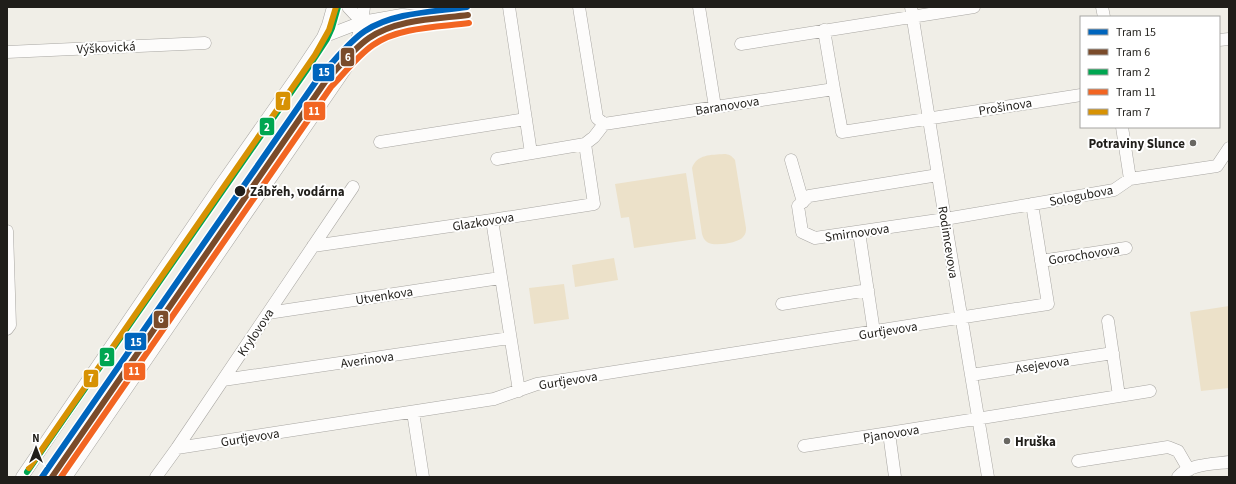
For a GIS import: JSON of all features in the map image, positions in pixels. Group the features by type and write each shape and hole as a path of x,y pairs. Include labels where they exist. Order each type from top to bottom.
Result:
{"street":[{"path":"22,477 323,37 333,7"},
{"path":"348,7 362,22"},
{"path":"346,68 353,52 362,22 364,7"},
{"path":"323,37 362,22 447,7"},
{"path":"66,477 360,48 374,36 386,30 447,7"},
{"path":"509,7 531,153"},
{"path":"497,159 585,144 594,138 604,124 597,118 578,7"},
{"path":"699,7 715,107"},
{"path":"741,44 824,30 912,12 974,7"},
{"name":"Rodimcevova","path":"912,12 988,477"},
{"path":"824,30 842,132 929,118"},
{"name":"Výškovická","path":"7,52 204,43"},
{"name":"Baranovova","path":"604,124 834,88"},
{"name":"Prošinova","path":"929,118 1080,94"},
{"path":"380,142 526,119"},
{"path":"1122,128 1130,179"},
{"name":"Glazkovova","path":"313,246 594,204 585,144"},
{"name":"Sologubova","path":"945,219 1114,190 1130,179 1217,166 1229,148"},
{"name":"Smirnovova","path":"791,160 803,202 798,206 802,232 814,238 945,219"},
{"path":"803,202 809,196 938,175"},
{"name":"Krylovova","path":"156,477 353,187"},
{"name":"Gorochovova","path":"961,318 1048,304 1032,204"},
{"path":"492,220 519,391"},
{"path":"7,231 10,325 7,329"},
{"path":"859,232 874,332"},
{"name":"Gorochovova","path":"1041,261 1126,248"},
{"name":"Utvenkova","path":"268,313 500,278"},
{"path":"782,304 868,290"},
{"name":"Gurťjevova","path":"177,448 494,399 537,384 961,318"},
{"path":"1108,321 1119,396"},
{"name":"Averinova","path":"223,380 510,338"},
{"name":"Asejevova","path":"971,375 1113,353"},
{"path":"978,419 1150,391"},
{"path":"413,412 423,477"},
{"name":"Pjanovova","path":"804,446 978,419"},
{"path":"889,433 895,477"},
{"path":"1078,461 1168,447 1178,450 1190,470"},
{"path":"1178,477 1181,473 1196,467 1229,462"}],"shaded area":[{"path":"724,154 733,157 735,160 746,231 745,235 737,241 726,244 715,244 706,241 702,234 692,168 697,160 705,156"},
{"path":"686,173 696,239 634,248 629,217 621,218 615,184"},
{"path":"614,258 618,280 575,287 572,265"},
{"path":"564,284 569,319 534,324 529,288"},
{"path":"1229,306 1229,388 1201,391 1190,312"}],"tram line":[{"name":"7","path":"29,468 315,55 329,30 336,7"},
{"name":"2","path":"27,472 306,71 327,39 338,7"},
{"path":"396,7 425,11 443,11"},
{"name":"15","path":"42,477 319,77 352,41 376,25 401,16 467,7"},
{"name":"6","path":"52,477 325,82 357,48 369,38 380,32 404,23 468,15"},
{"name":"11","path":"61,477 331,87 362,54 383,39 406,31 469,23"}],"place":[{"name":"Potraviny Slunce","path":"1193,143"},
{"name":"Zábřeh, vodárna","path":"240,191"},
{"name":"Hruška","path":"1007,441"}]}
